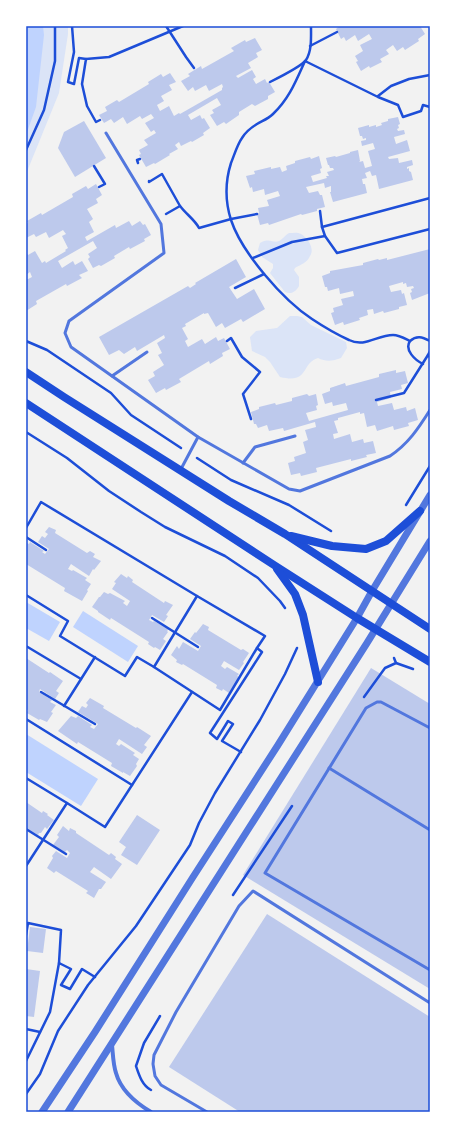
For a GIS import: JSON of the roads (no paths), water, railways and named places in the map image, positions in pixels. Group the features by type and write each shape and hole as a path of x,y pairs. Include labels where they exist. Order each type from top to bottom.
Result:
{"main road":[{"path":"26,372 180,471 285,534 430,629"},
{"path":"26,403 274,565 430,662"},
{"path":"285,534 332,546 366,549 386,541 420,511"},
{"path":"274,565 295,594 303,615 318,682"}],"street":[{"path":"42,1112 95,1032 274,752 357,618 430,495"},
{"path":"68,1112 376,629 430,541"},
{"path":"112,1044 115,1072 120,1081 127,1093 140,1105 151,1112"}],"lane":[{"path":"106,133 161,224 164,253 69,321 65,333 71,347 198,436 289,489 300,491 390,456 400,450 414,434 430,410"},
{"path":"112,376 147,352"},
{"path":"180,471 198,436"},
{"path":"243,463 256,447 295,436"},
{"path":"430,728 381,702 377,702 366,708 265,873 430,970"},
{"path":"329,768 430,830"},
{"path":"207,1112 161,1085 155,1076 153,1064 154,1055 176,1012 239,906 253,891 430,1003"}],"water":[{"path":"26,26 43,26 44,35 36,107 26,135"},
{"path":"26,602 60,622 49,641 26,628"},
{"path":"83,611 138,646 128,662 73,627"},
{"path":"26,734 98,779 81,806 26,772"}]}
